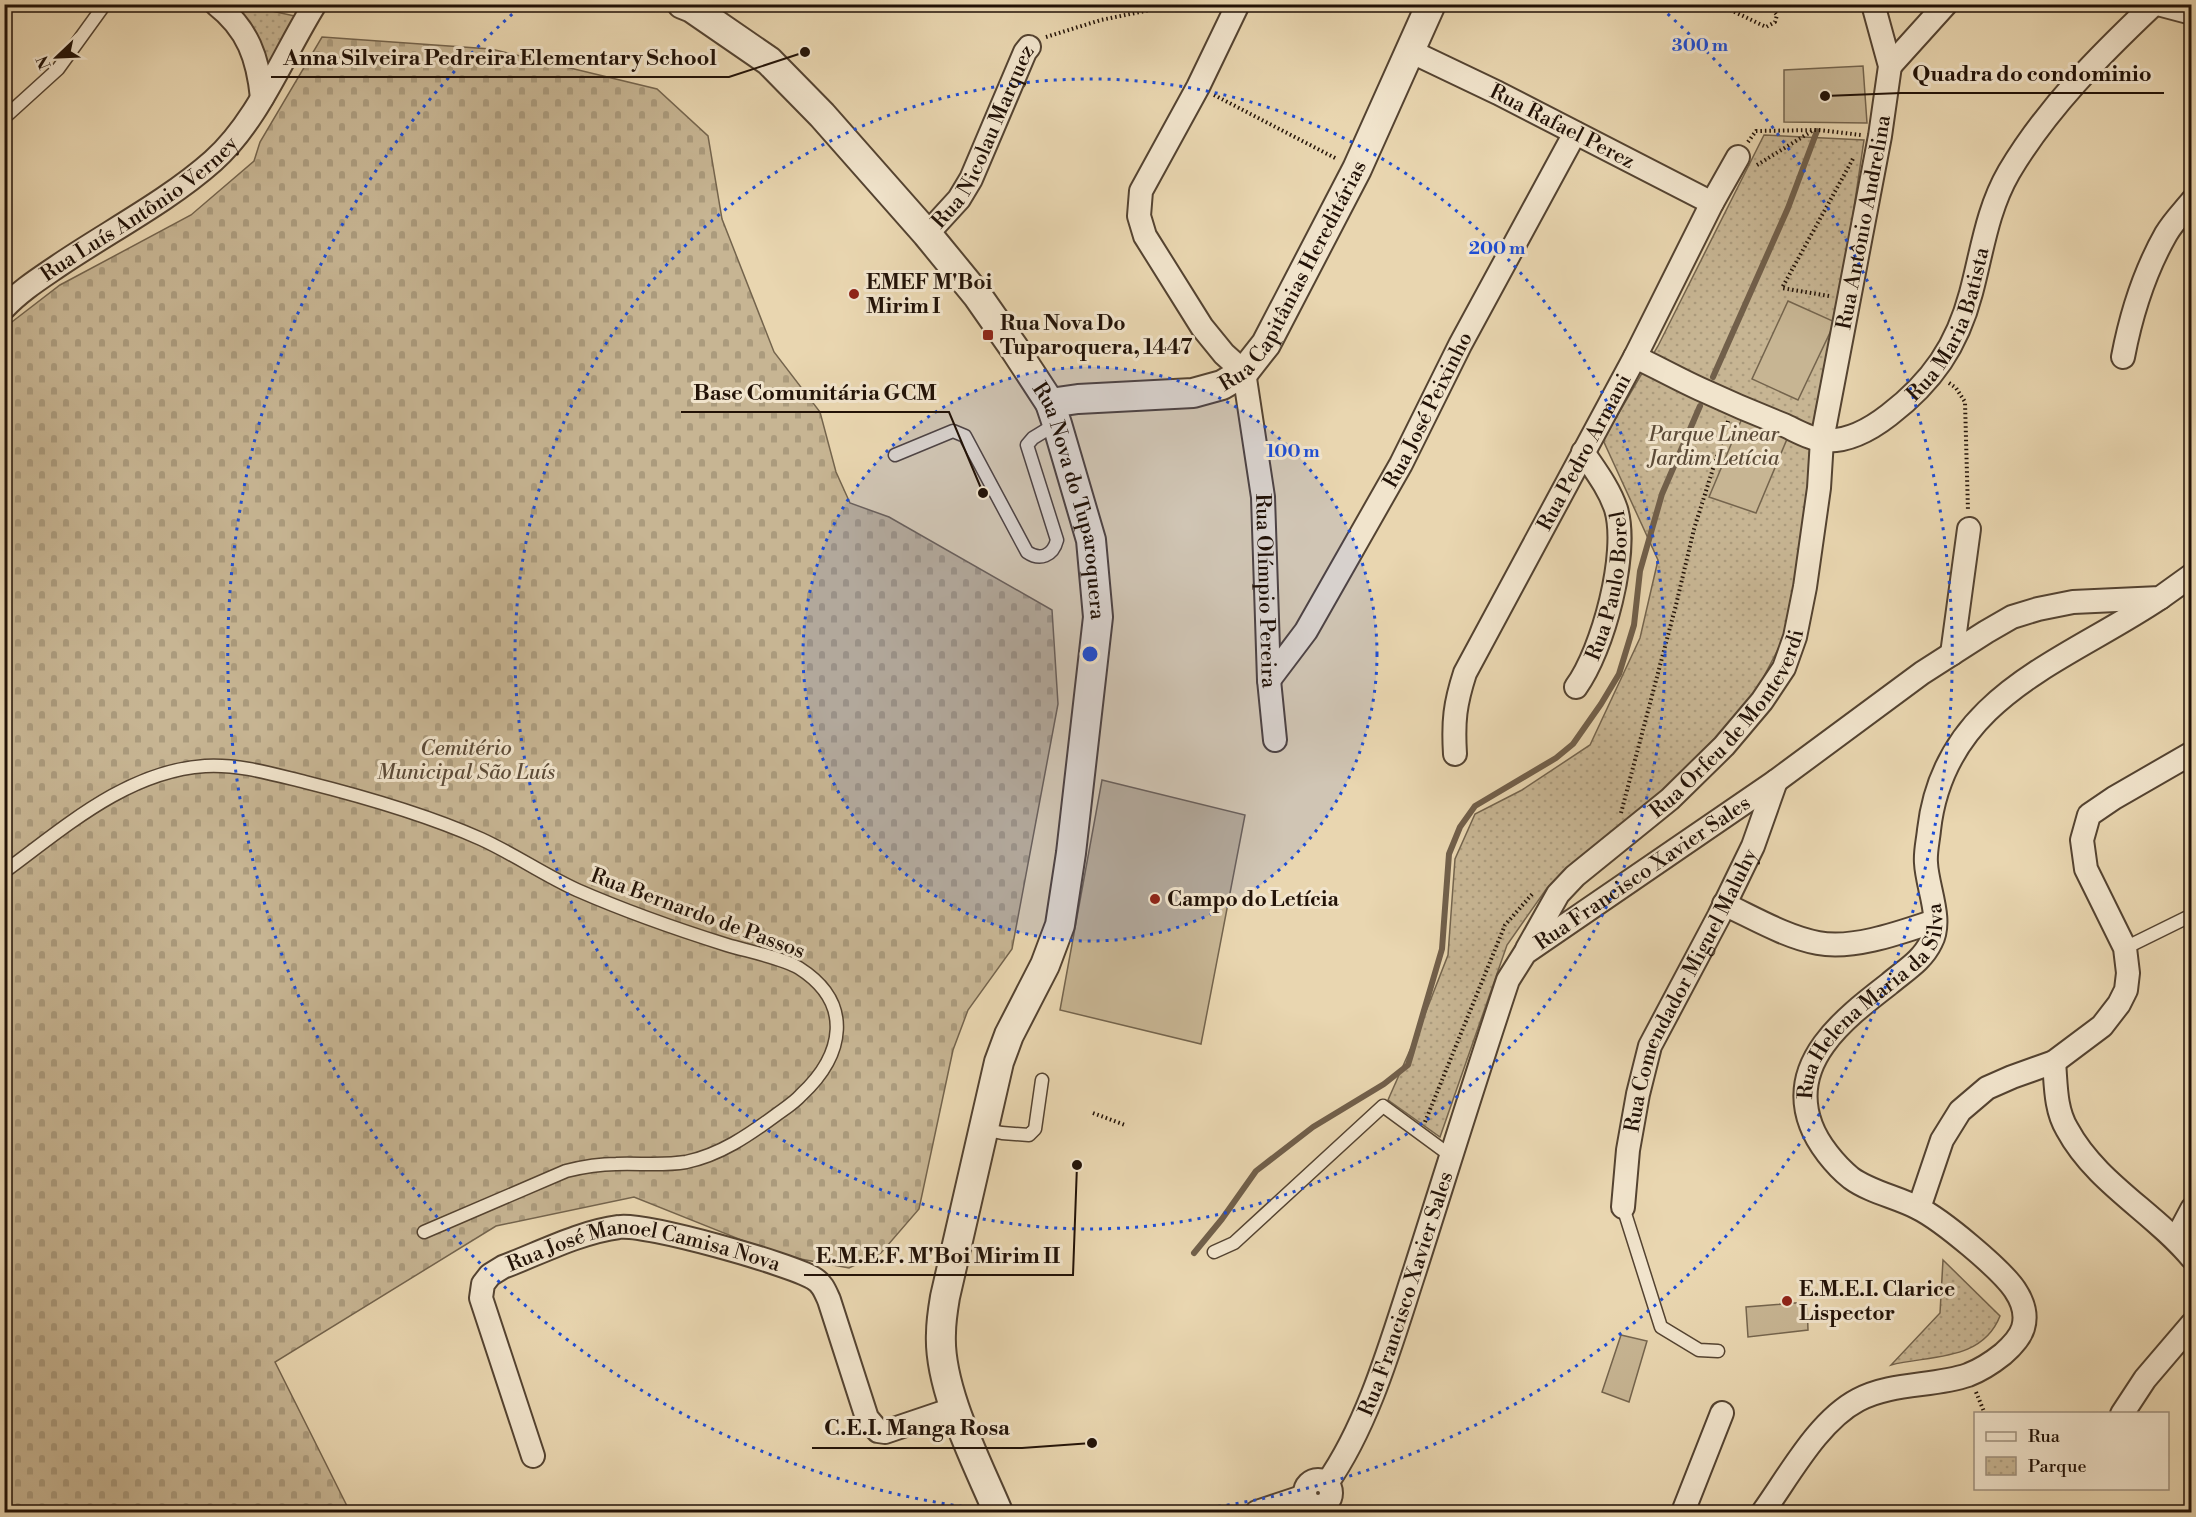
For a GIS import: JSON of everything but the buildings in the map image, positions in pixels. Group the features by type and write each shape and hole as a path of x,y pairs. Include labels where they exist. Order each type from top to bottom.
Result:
{"street":[{"path":"216,4 239,27 255,55 262,98"},
{"name":"Rua Luís Antônio Verney","path":"9,295 177,189 214,160 262,98 315,4"},
{"name":"Rua Nova do Tuparoquera","path":"682,4 692,8 769,61 822,115 927,234 977,296 1054,413 1091,540 1098,617 1071,853 1060,925 1045,965 1009,1035 999,1062 945,1297 940,1335 944,1369 956,1408 998,1512"},
{"path":"1238,4 1198,87 1141,191 1139,216 1145,236 1202,327 1224,354 1244,372"},
{"name":"Rua Capitânias Hereditárias","path":"1054,413 1078,399 1193,393 1222,385 1244,372 1266,344 1357,170 1431,4"},
{"name":"Rua Antônio Andrelina","path":"1822,440 1880,136 1890,66 1873,4"},
{"path":"1890,66 1946,4"},
{"path":"2156,4 2192,13"},
{"name":"Rua Maria Batista","path":"1822,440 1846,437 1862,432 1878,423 1905,402 1934,373 1962,324 1972,292 1978,256 1992,210 2008,174 2034,132 2066,93 2108,48 2156,4"},
{"name":"Rua Nicolau Marquez","path":"927,234 959,199 971,179 1029,47"},
{"name":"Rua Rafael Perez","path":"1410,51 1498,93 1712,203"},
{"name":"Rua José Peixinho","path":"1269,680 1306,631 1389,484 1460,345 1575,133"},
{"name":"Rua Pedro Armani","path":"1455,754 1453,727 1455,704 1465,673 1635,357 1712,203 1736,162"},
{"path":"2123,357 2126,339 2149,268 2167,232 2192,201"},
{"path":"1635,357 1734,404 1822,440"},
{"name":"Rua Olímpio Pereira","path":"1244,372 1263,497 1269,680 1275,740"},
{"name":"Rua Orfeu de Monteverdi","path":"1525,953 1558,894 1575,876 1670,799 1724,746 1762,701 1784,668 1796,637 1805,587 1820,488 1822,440"},
{"name":"Rua Paulo Borel","path":"1576,687 1584,676 1609,612 1619,542 1619,524 1615,507 1583,452"},
{"path":"1952,654 1968,529"},
{"path":"2160,598 2192,575"},
{"name":"Rua Francisco Xavier Sales","path":"1314,1505 1330,1500 1331,1491 1327,1483 1340,1464 1355,1434 1390,1348 1508,980 1525,953 1776,781 1923,673 2012,617 2073,602 2160,598"},
{"name":"Rua Helena Maria da Silva","path":"1763,1512 1814,1441 1838,1414 1858,1400 1887,1390 1968,1375 1991,1363 2010,1348 2022,1332 2026,1315 2015,1290 1992,1266 1945,1225 1919,1208 1852,1179 1828,1154 1811,1126 1806,1102 1807,1073 1824,1044 1846,1018 1919,960 1933,939 1935,921 1925,861 1930,820 1940,783 1961,741 1981,716 2035,671 2108,632 2160,598"},
{"path":"1919,1208 1942,1140 1960,1111 1987,1088 2054,1062 2102,1026 2119,1004 2126,990 2128,973 2125,948 2086,869 2082,840 2089,815 2192,753"},
{"name":"Rua Comendador Miguel Maluhy","path":"1623,1207 1628,1150 1638,1094 1650,1046 1753,846 1776,781"},
{"path":"1724,904 1789,934 1820,944 1876,940 1935,921"},
{"path":"2054,1062 2058,1103 2066,1129 2094,1167 2176,1239 2192,1258"},
{"path":"2176,1239 2192,1209"},
{"name":"Rua José Manoel Camisa Nova","path":"533,1456 487,1322 481,1298 483,1284 490,1275 503,1267 599,1230 623,1226 651,1230 733,1251 803,1272 816,1280 824,1288 829,1300 867,1418 878,1431 885,1432 956,1408"},
{"path":"2123,1412 2145,1379 2192,1324"},
{"path":"1683,1512 1722,1413"},
{"path":"1257,1512 1314,1505"}],"lane":[{"path":"4,118 58,69 105,4"},
{"path":"895,455 953,431 965,436 1027,552 1035,557 1044,556 1052,551 1057,540 1028,445 1054,413"},
{"name":"Rua Bernardo de Passos","path":"4,872 69,825 126,788 160,774 202,766 232,766 376,799 479,838 575,889 687,932 795,965 814,979 831,1000 838,1022 834,1049 822,1072 801,1096 749,1136 716,1152 687,1161 658,1164 604,1164 566,1171 424,1232"},
{"path":"2125,948 2192,915"},
{"path":"984,1130 1029,1135 1035,1129 1042,1080"},
{"path":"1214,1252 1234,1243 1383,1106 1451,1156"},
{"path":"1623,1207 1661,1327 1699,1350 1718,1351"}],"path":[{"name":"Rua Nicolau Marquez","path":"1029,47 1040,40 1101,20 1179,4"},
{"path":"1718,4 1766,27 1775,22 1777,15 1768,4"},
{"path":"1198,87 1357,170"},
{"path":"1813,131 1771,158 1743,172 1736,162 1756,131 1813,131 1864,135 1862,141"},
{"path":"1847,302 1833,297 1782,288 1854,157"},
{"path":"1934,373 1956,388 1965,402 1968,529"},
{"path":"1629,806 1620,814 1694,529 1718,447 1734,404"},
{"path":"1420,1133 1505,925 1540,885"},
{"path":"1093,1113 1125,1125"}],"green space":[{"path":"231,5 244,5 304,18 268,64"},
{"name":"Cemitério Municipal São Luís","path":"322,37 491,49 657,89 708,136 722,219 774,352 820,412 836,472 850,503 889,517 1052,610 1058,704 1012,949 968,1010 953,1050 919,1209 881,1253 849,1268 779,1255 634,1197 496,1226 275,1362 350,1512 5,1512 4,328 60,285 191,215 254,161 260,142"},
{"path":"1863,66 1867,123 1784,122 1784,70"},
{"name":"Parque Linear Jardim Letícia","path":"1764,135 1864,140 1839,309 1816,408 1796,592 1786,634 1750,703 1655,799 1547,888 1507,945 1440,1137 1388,1100 1448,955 1455,859 1475,814 1522,790 1590,745 1640,638 1658,560 1603,440 1658,346"},
{"path":"1788,301 1835,322 1798,400 1752,379"},
{"path":"1743,416 1787,439 1756,513 1709,497"},
{"name":"Campo do Letícia","path":"1102,780 1245,815 1201,1044 1060,1010"},
{"path":"1943,1260 2000,1316 1992,1331 1981,1342 1968,1349 1953,1354 1891,1365 1940,1313"},
{"path":"1807,1302 1808,1330 1748,1337 1746,1307"},
{"path":"1621,1335 1647,1341 1629,1402 1602,1392"}],"waterway":[{"path":"1713,377 1788,208 1817,131"},
{"path":"1194,1253 1222,1219 1256,1171 1313,1127 1384,1084 1408,1065 1442,949 1449,854 1460,827 1475,806 1556,758 1573,744 1619,674 1634,625 1640,571 1662,494 1700,406"}],"place":[{"name":"Anna Silveira Pedreira Elementary School","path":"805,52"},
{"name":"Quadra do condominio","path":"1825,96"},
{"name":"EMEF M'Boi Mirim I","path":"854,294"},
{"name":"Rua Nova Do Tuparoquera, 1447","path":"988,335"},
{"name":"Base Comunitária GCM","path":"983,493"},
{"name":"Campo do Letícia","path":"1155,899"},
{"name":"E.M.E.F. M'Boi Mirim II","path":"1077,1165"},
{"name":"E.M.E.I. Clarice Lispector","path":"1787,1301"},
{"name":"C.E.I. Manga Rosa","path":"1092,1443"}]}
